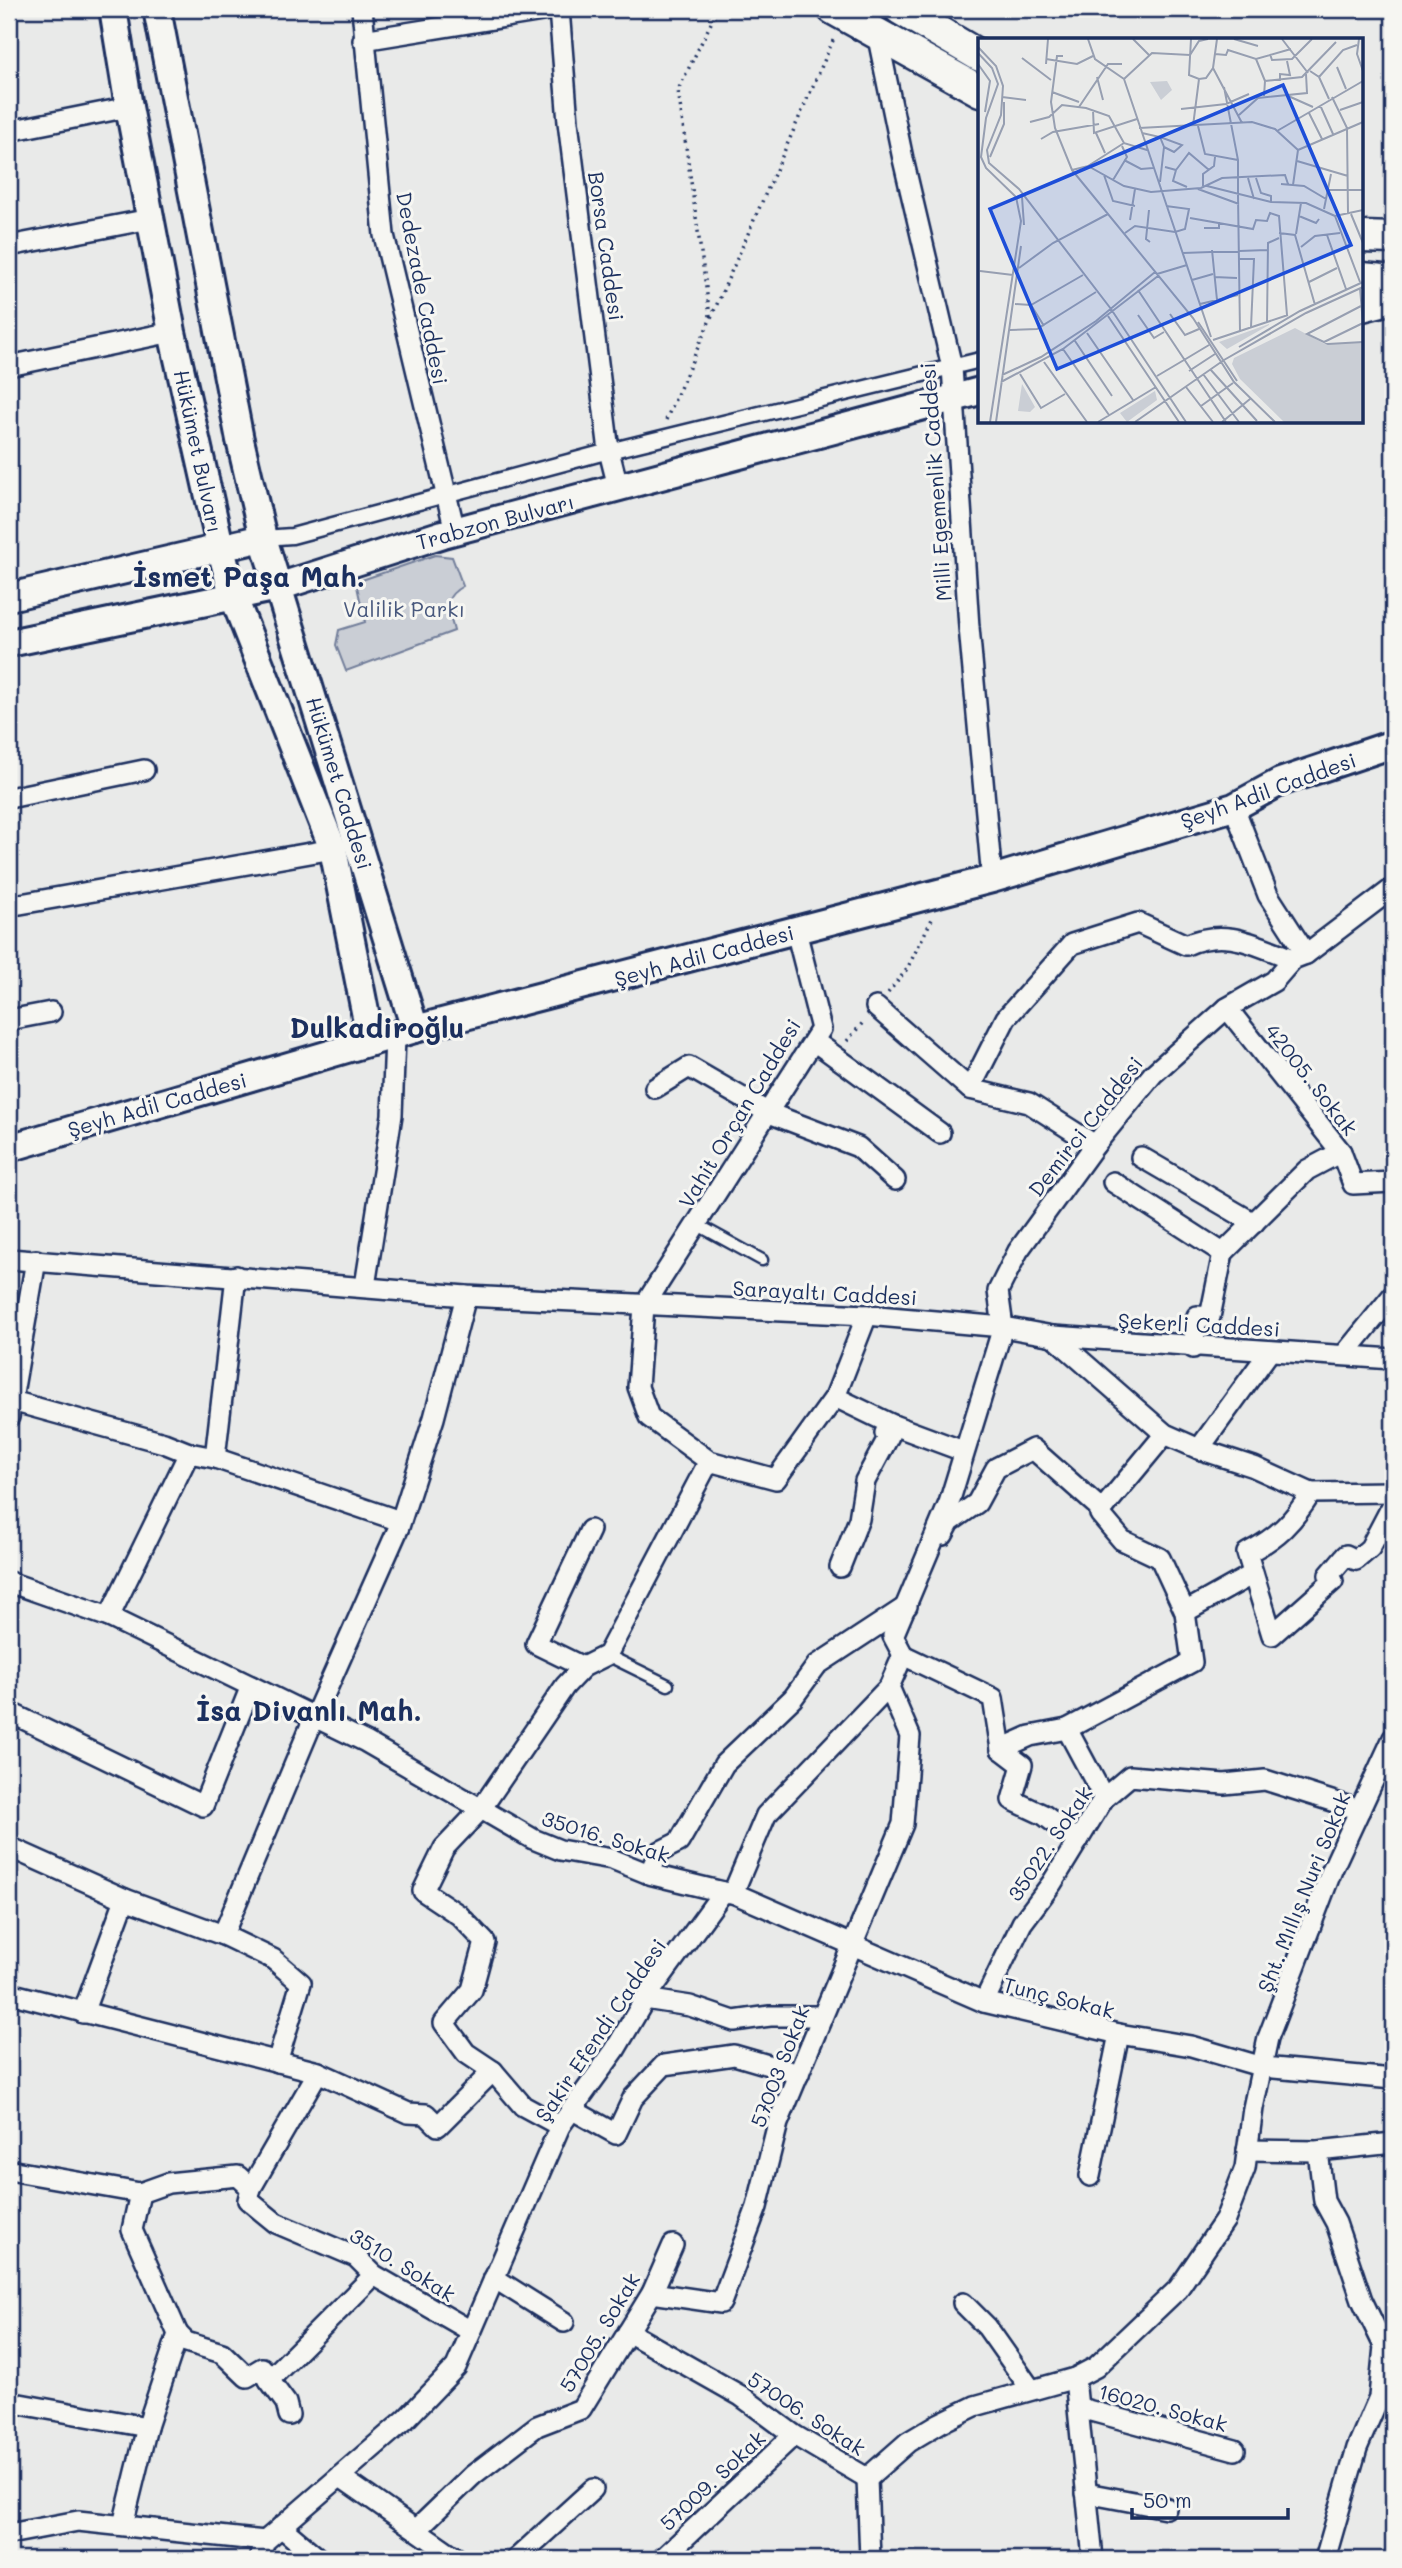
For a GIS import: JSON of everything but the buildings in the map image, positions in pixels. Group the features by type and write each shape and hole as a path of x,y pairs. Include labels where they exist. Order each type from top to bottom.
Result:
{"main road":[{"name":"Hükümet Bulvarı","path":"113,9 172,332 234,598 333,849 393,1036"},
{"name":"Hükümet Bulvarı","path":"157,9 240,440 263,538"},
{"path":"900,9 978,55"},
{"path":"839,12 978,90"},
{"path":"1364,237 1393,238"},
{"path":"1364,278 1393,281"},
{"path":"1364,305 1393,298"},
{"name":"Trabzon Bulvarı","path":"9,643 278,587 455,531 968,394"},
{"name":"Trabzon Bulvarı","path":"9,597 263,538"},
{"name":"Hükümet Caddesi","path":"263,538 278,587 393,1036"},
{"name":"Şeyh Adil Caddesi","path":"9,1148 393,1036 992,879 1234,807 1280,782 1393,744"}],"street":[{"name":"Dedezade Caddesi","path":"362,9 384,235 444,495 455,531"},
{"path":"363,40 557,9"},
{"name":"Borsa Caddesi","path":"557,9 568,122 610,451 618,487"},
{"name":"Milli Egemenlik Caddesi","path":"877,33 903,159 950,359 968,394 968,614 992,879"},
{"path":"889,87 904,64 930,63"},
{"path":"9,131 129,107"},
{"path":"9,246 150,219"},
{"path":"9,366 172,332"},
{"name":"Trabzon Bulvarı","path":"263,538 292,536 950,359 978,360"},
{"path":"9,798 144,770"},
{"path":"1234,807 1268,895 1299,957"},
{"path":"9,906 333,849"},
{"name":"Demirci Caddesi","path":"1003,1327 998,1292 1018,1251 1096,1145 1153,1074 1227,1008 1274,981 1299,957 1393,888"},
{"path":"970,1088 1006,1018 1072,944 1138,923 1186,945 1197,940 1232,936 1299,957"},
{"name":"Vahit Orçan Caddesi","path":"644,1306 821,1029 796,931"},
{"path":"876,1007 970,1088 1029,1103 1096,1145"},
{"name":"42005. Sokak","path":"1227,1008 1341,1152 1353,1184 1393,1182"},
{"path":"9,1020 51,1012"},
{"path":"365,1286 392,1115 393,1036"},
{"path":"814,1041 940,1132"},
{"path":"655,1088 690,1067 769,1112 858,1147 895,1180"},
{"path":"1193,1348 1197,1316 1210,1317 1223,1254 1307,1170 1341,1152"},
{"path":"1141,1157 1254,1223"},
{"path":"1113,1182 1223,1254"},
{"name":"Sarayaltı Caddesi","path":"9,1259 466,1296 867,1315 1003,1327"},
{"path":"36,1260 10,1408 164,1443 400,1521"},
{"path":"215,1458 236,1276"},
{"path":"223,1934 400,1521 434,1418 466,1296"},
{"path":"1344,1356 1393,1296"},
{"path":"644,1306 638,1387 649,1417 709,1461 776,1479 835,1397 867,1315"},
{"path":"649,1874 659,1852 679,1842 724,1764 793,1698 817,1665 907,1606 949,1503 1003,1327"},
{"name":"Şekerli Caddesi","path":"1003,1327 1053,1336 1193,1348 1393,1359"},
{"path":"1053,1336 1165,1434 1311,1493 1393,1492"},
{"path":"1199,1449 1270,1351"},
{"path":"835,1397 893,1425 963,1451"},
{"path":"841,1567 859,1519 865,1481 888,1436 885,1433 889,1425 893,1425"},
{"path":"1001,1749 1030,1736 1067,1729 1192,1662 1185,1612 1160,1558 1122,1540 1100,1514 1165,1434"},
{"path":"1078,1840 1044,1815 1012,1800 1022,1765 1001,1749 993,1698 903,1655 893,1636 950,1522 977,1503 996,1468 1033,1449 1102,1510"},
{"path":"109,1617 189,1453"},
{"path":"560,2126 523,2106 493,2071 466,2053 444,2023 472,1990 485,1942 460,1915 422,1891 444,1847 481,1810 565,1686 583,1667 607,1655 709,1461"},
{"path":"1311,1493 1297,1516 1275,1538 1247,1553 1272,1635 1333,1580 1329,1575 1346,1555 1356,1560 1370,1548 1393,1504"},
{"path":"583,1667 536,1644 590,1530"},
{"path":"1185,1612 1252,1574"},
{"name":"35016. Sokak","path":"9,1582 109,1617 366,1742 533,1839 560,1850 612,1859 649,1874 728,1892"},
{"path":"889,1687 903,1655"},
{"path":"9,1712 203,1806 251,1686"},
{"name":"Şakir Efendi Caddesi","path":"262,2550 281,2527 342,2478 406,2419 456,2367 560,2126 570,2109 615,2050 645,1999 728,1892 766,1815 889,1687"},
{"name":"57003 Sokak","path":"652,2293 720,2303 757,2207 778,2123 903,1824 910,1736 889,1687"},
{"path":"1067,1729 1104,1798"},
{"name":"Şht. Mıllış Nuri Sokak","path":"1075,2378 1096,2367 1178,2289 1225,2220 1245,2168 1268,2038 1332,1870 1360,1810 1386,1774 1393,1738"},
{"name":"35022. Sokak","path":"984,2002 1022,1923 1104,1798 1130,1776 1224,1784 1265,1780 1360,1810"},
{"path":"9,1847 125,1899 223,1934 273,1959 301,1983 277,2062"},
{"name":"Tunç Sokak","path":"728,1892 984,2002 1119,2034 1191,2046 1263,2067 1393,2079"},
{"path":"83,2013 125,1899"},
{"path":"9,1993 318,2072 408,2113 426,2114 438,2126 493,2071"},
{"path":"645,1999 691,2006 734,2021 770,2016 821,2016"},
{"path":"1090,2176 1119,2034"},
{"path":"570,2109 615,2134 634,2098 664,2065 734,2055 799,2074"},
{"path":"9,2170 140,2193 168,2183 238,2176 251,2188 318,2072"},
{"path":"1247,2150 1318,2151 1393,2143"},
{"path":"1313,2559 1327,2553 1357,2448 1386,2400 1384,2346 1362,2300 1336,2223 1324,2201 1318,2151"},
{"name":"3510. Sokak","path":"251,2188 248,2200 276,2223 356,2257 374,2276 471,2331"},
{"path":"140,2193 132,2230 178,2334 186,2342 222,2353 247,2377 262,2368 286,2403 289,2415"},
{"name":"57005. Sokak","path":"417,2529 473,2475 537,2426 582,2409 652,2293 673,2245"},
{"path":"270,2380 374,2276"},
{"path":"494,2278 564,2322"},
{"path":"963,2303 987,2328 1030,2388"},
{"name":"57006. Sokak","path":"628,2332 741,2396 794,2435 867,2478 908,2442 975,2406 1030,2388 1075,2378"},
{"path":"123,2525 148,2427 178,2334"},
{"path":"1075,2378 1093,2559"},
{"path":"9,2402 148,2427"},
{"name":"16020. Sokak","path":"1080,2408 1235,2451"},
{"name":"57009. Sokak","path":"662,2559 794,2435"},
{"path":"342,2478 458,2559"},
{"path":"867,2478 870,2559"},
{"path":"516,2559 593,2489"},
{"path":"1086,2493 1166,2508"},
{"path":"9,2534 78,2521 123,2525 262,2550"},
{"path":"281,2527 319,2559"}],"lane":[{"path":"698,1225 762,1260"},
{"path":"607,1655 668,1685"}],"path":[{"path":"710,318 678,90 718,9"},
{"path":"656,440 839,12"},
{"path":"1383,388 1393,384"},
{"path":"835,1056 907,969 945,892"}],"green space":[{"name":"Valilik Parkı","path":"435,555 452,557 463,586 451,595 448,605 454,631 346,671 336,645 339,630 365,622 356,582"}],"district":[{"name":"İsmet Paşa Mah.","path":"249,576"},
{"name":"Dulkadiroğlu","path":"377,1027"},
{"name":"İsa Divanlı Mah.","path":"309,1710"}]}
